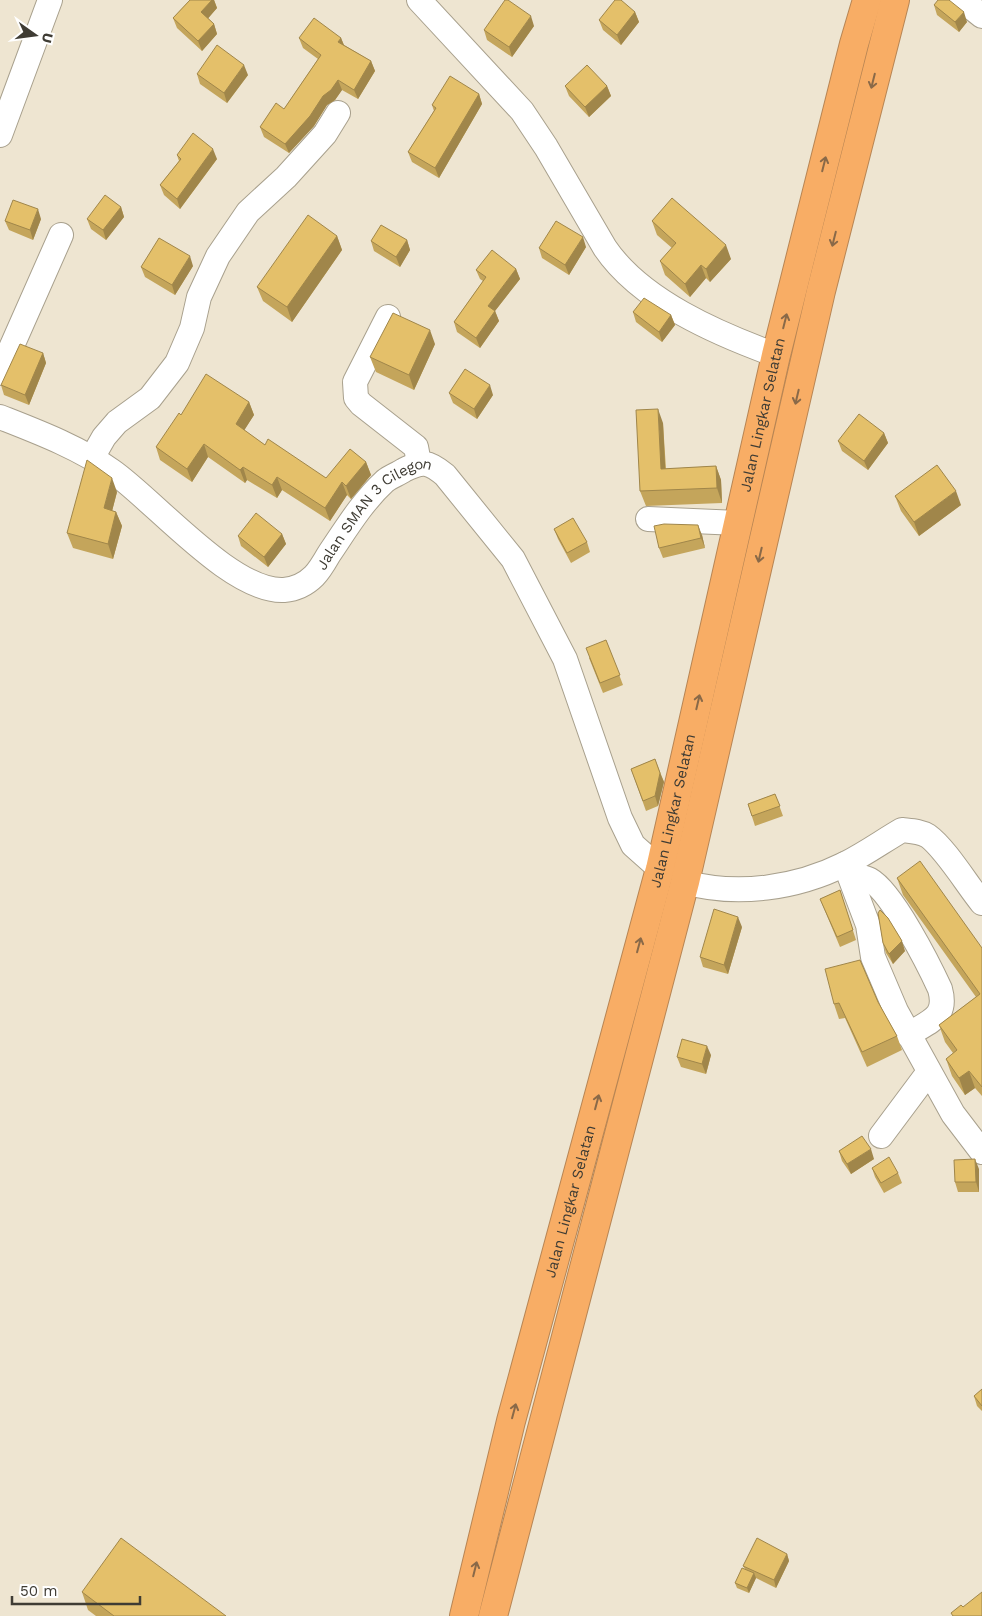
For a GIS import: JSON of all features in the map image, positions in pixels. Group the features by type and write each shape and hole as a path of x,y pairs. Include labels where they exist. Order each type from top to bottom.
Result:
{"highway":[{"name":"Jalan Lingkar Selatan","path":"464,1616 511,1422 660,869 776,355 854,44 867,0"},
{"name":"Jalan Lingkar Selatan","path":"493,1616 685,882 821,291 895,0"},
{"path":"854,44 881,51"},
{"path":"660,869 685,882"}],"street":[{"path":"0,134 50,0"},
{"path":"418,0 522,111 546,147 605,248 634,281 690,317 740,342 776,355"},
{"path":"962,0 982,16"},
{"path":"92,458 104,437 117,422 150,398 177,363 192,328 199,297 214,264 248,212 286,177 325,134 338,113"},
{"path":"0,373 61,235"},
{"path":"388,317 355,382 354,390 361,404 416,447 419,463"},
{"name":"Jalan SMAN 3 Cilegon","path":"0,417 43,434 92,458 114,473 180,532 252,584 266,589 293,589 315,575 363,506 386,480 419,463 434,466 445,474 513,559 565,659 620,818 633,845 660,869"},
{"path":"648,519 738,523"},
{"path":"685,882 708,889 756,889 806,880 848,869 902,830 922,833 937,844 982,903"},
{"path":"848,869 868,925 873,957 896,1011 928,1073 953,1114 982,1152"},
{"path":"848,869 870,880 896,908 940,990 943,1002 939,1015 908,1035"},
{"path":"881,1136 928,1073"}],"building":[{"path":"190,0 212,0 201,12 214,24 198,41 173,18"},
{"path":"505,0 508,0 531,16 509,47 484,30"},
{"path":"615,0 621,0 635,12 617,35 599,20"},
{"path":"938,0 949,0 964,12 955,22 934,5"},
{"path":"314,18 341,38 338,42 371,61 354,90 338,80 285,144 260,127 276,103 284,109 321,55 299,38"},
{"path":"217,45 244,65 224,93 197,74"},
{"path":"587,65 607,86 585,107 565,86"},
{"path":"450,76 479,94 435,168 408,152 436,108 432,105"},
{"path":"193,133 213,149 177,199 160,185 181,159 177,155"},
{"path":"105,195 121,207 103,230 87,219"},
{"path":"672,198 726,245 706,269 701,265 685,284 660,261 676,243 652,221"},
{"path":"13,200 38,209 30,230 5,221"},
{"path":"308,215 337,236 287,307 257,287"},
{"path":"556,221 583,237 565,265 539,248"},
{"path":"381,225 407,240 396,257 371,241"},
{"path":"159,238 190,256 172,285 141,267"},
{"path":"492,250 516,269 488,306 495,311 476,338 454,322 486,277 476,270"},
{"path":"644,298 671,315 659,332 633,312"},
{"path":"393,313 430,330 409,375 370,357"},
{"path":"20,344 43,353 25,395 1,385"},
{"path":"465,369 490,385 474,409 449,393"},
{"path":"206,374 249,402 236,424 265,445 268,439 326,478 350,449 366,462 346,486 342,482 325,508 277,477 272,485 243,467 240,470 204,444 187,469 156,447 179,413 181,415"},
{"path":"658,409 661,469 716,466 717,488 640,491 636,410"},
{"path":"859,414 884,433 864,461 838,441"},
{"path":"87,460 112,478 104,508 116,512 108,544 67,533"},
{"path":"937,465 956,491 914,522 895,496"},
{"path":"256,513 282,534 264,557 238,536"},
{"path":"573,518 587,542 567,553 554,529"},
{"path":"664,524 698,525 701,538 659,548 654,526"},
{"path":"606,640 620,675 600,683 586,648"},
{"path":"655,759 660,773 655,796 643,801 631,769"},
{"path":"775,794 780,806 752,816 748,804"},
{"path":"920,861 982,948 982,1087 969,1071 959,1078 946,1059 957,1050 939,1025 980,994 897,878"},
{"path":"840,890 853,930 837,937 820,899"},
{"path":"714,909 738,917 724,965 700,957"},
{"path":"880,910 888,918 902,941 889,954 883,943 878,913"},
{"path":"860,960 878,1002 897,1036 862,1052 839,1003 834,1004 825,969"},
{"path":"682,1039 707,1046 702,1064 677,1057"},
{"path":"862,1136 871,1149 847,1164 839,1151"},
{"path":"889,1157 898,1173 881,1183 872,1168"},
{"path":"975,1159 976,1182 955,1182 954,1160"},
{"path":"982,1389 982,1406 974,1396"},
{"path":"121,1538 226,1616 114,1616 82,1592"},
{"path":"757,1538 787,1554 774,1580 743,1566"},
{"path":"742,1568 754,1573 747,1588 735,1583"},
{"path":"982,1592 982,1616 953,1616 951,1613 961,1605 963,1607"}]}
